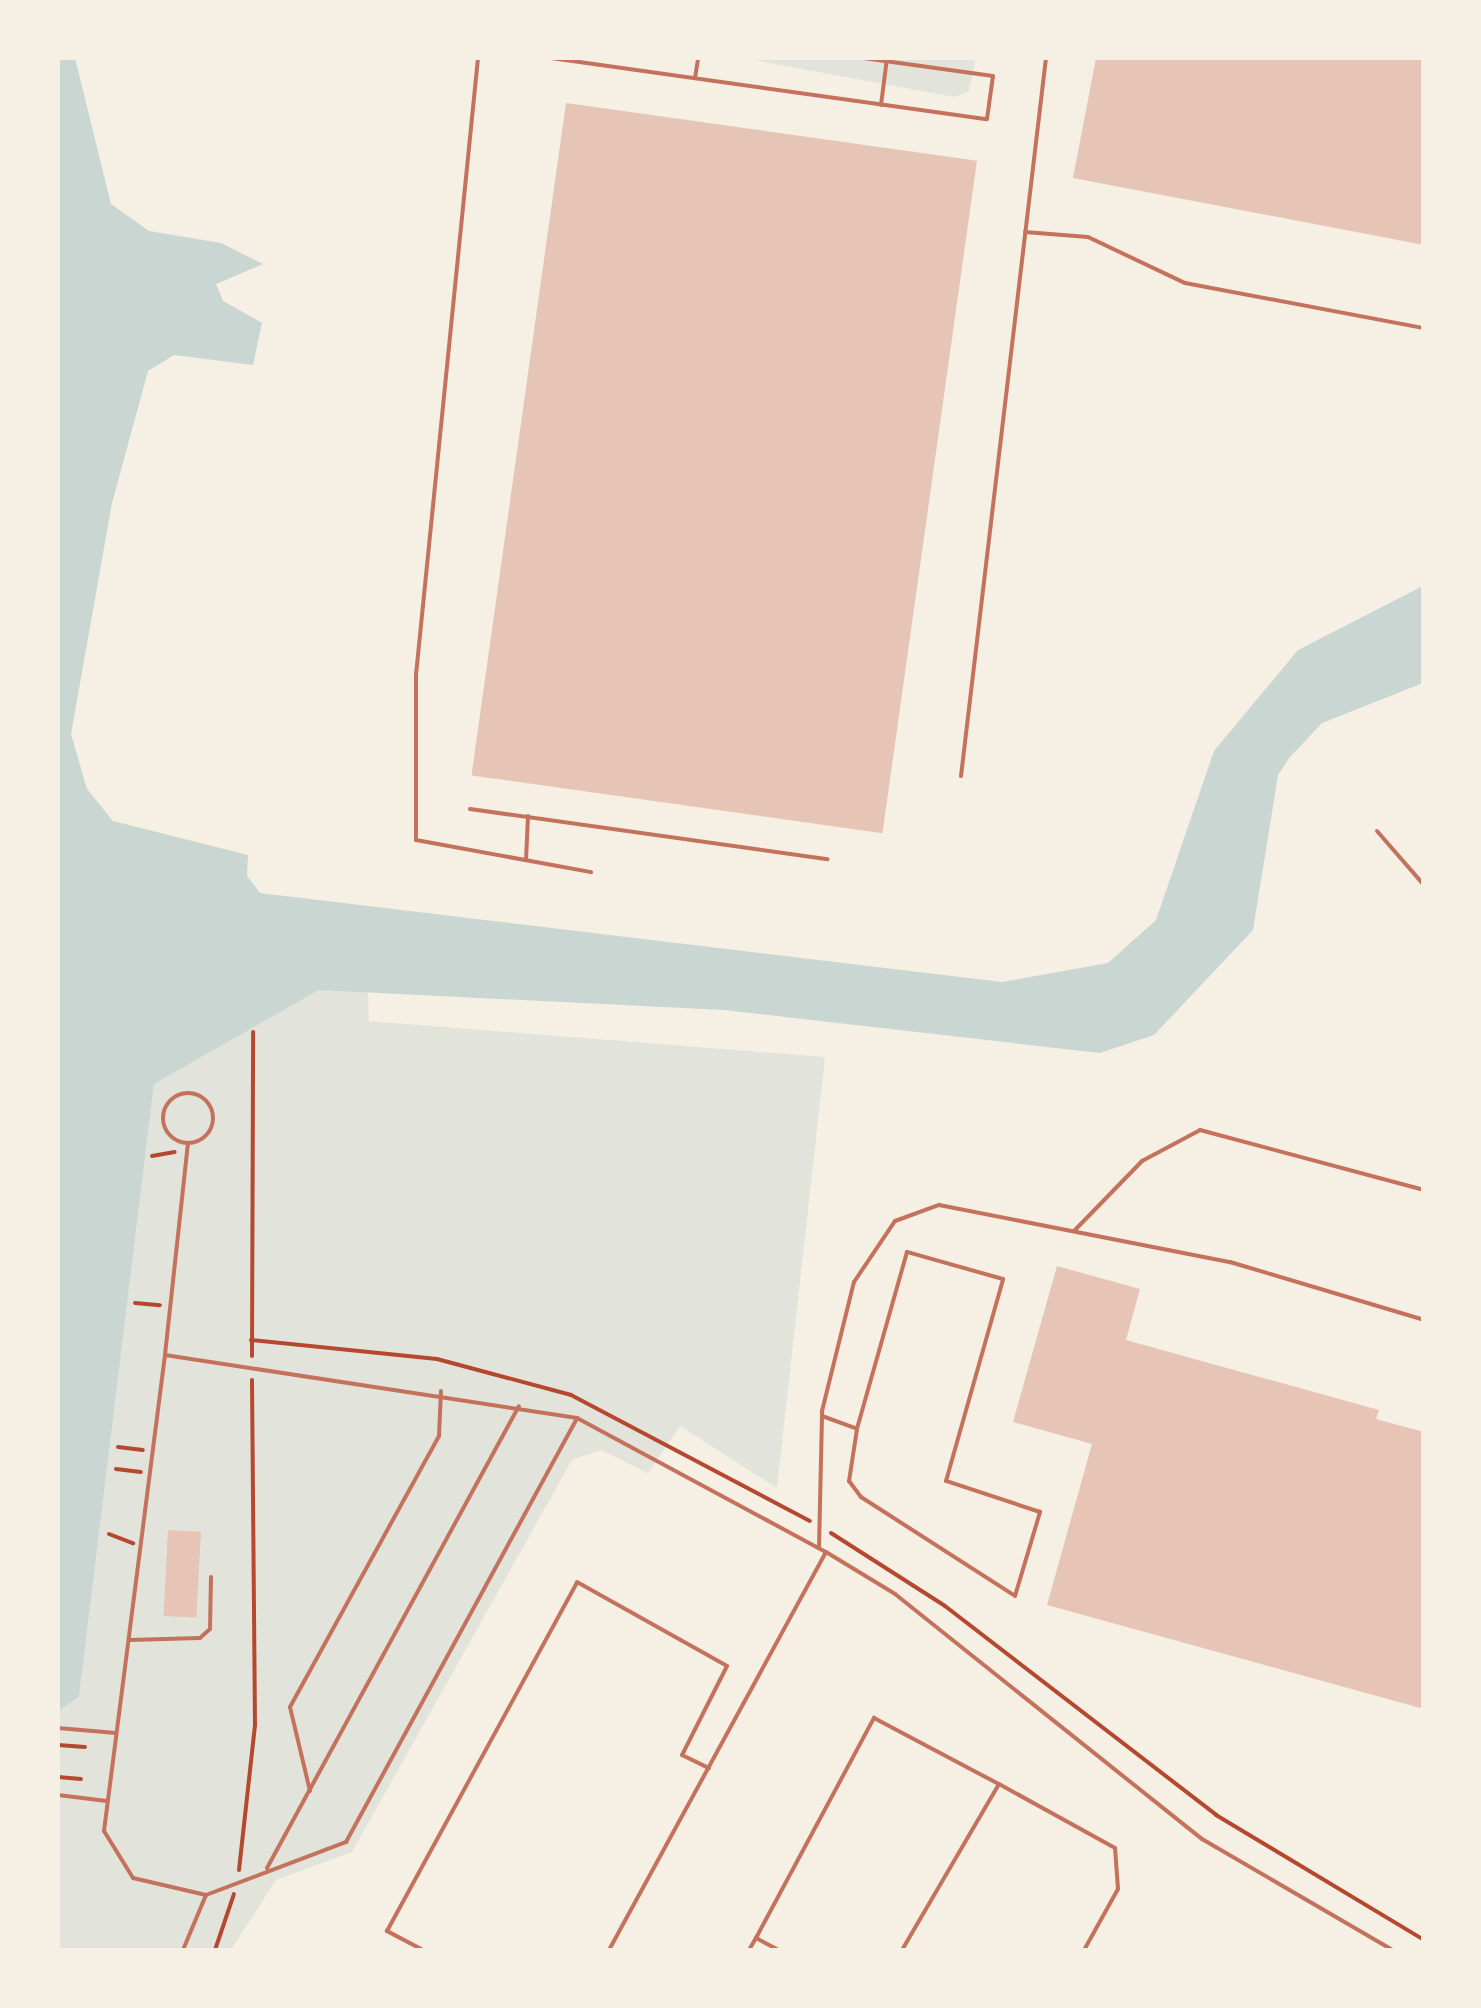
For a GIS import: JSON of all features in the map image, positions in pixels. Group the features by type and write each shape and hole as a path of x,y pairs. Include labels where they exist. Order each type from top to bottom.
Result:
{"lane":[{"path":"478,58 416,675 416,840 590,872"},
{"path":"551,58 986,119 993,76 863,58"},
{"path":"695,80 698,58"},
{"path":"961,776 1046,58"},
{"path":"881,105 886,59"},
{"path":"1025,232 1088,237 1185,283 1424,328"},
{"path":"470,808 828,859"},
{"path":"526,860 528,816"},
{"path":"1377,831 1424,884"},
{"path":"188,1092 203,1097 214,1118 208,1133 188,1143 173,1138 162,1117 173,1097 188,1092"},
{"path":"1074,1231 1142,1161 1200,1130 1424,1190"},
{"path":"188,1143 165,1355 107,1801 104,1832 116,1865 133,1878 206,1894 253,1883 267,1868 520,1405"},
{"path":"819,1548 822,1416 854,1282 895,1221 940,1205 1230,1262 1424,1320"},
{"path":"907,1252 1003,1279 946,1481 1040,1512 1015,1596 862,1496 849,1481 857,1428 907,1252"},
{"path":"165,1355 441,1391 577,1418 819,1548 895,1594 1202,1839 1394,1950"},
{"path":"310,1790 290,1707 439,1436 441,1391"},
{"path":"822,1416 857,1428"},
{"path":"267,1868 346,1842 577,1418"},
{"path":"609,1950 826,1552"},
{"path":"128,1640 200,1638 210,1629 210,1578"},
{"path":"423,1950 387,1931 578,1582 727,1666 682,1755 709,1768"},
{"path":"749,1950 874,1718 1115,1848 1118,1889 1084,1950"},
{"path":"58,1728 116,1733"},
{"path":"902,1950 998,1784"},
{"path":"58,1795 107,1801"},
{"path":"183,1950 206,1894"},
{"path":"756,1938 779,1950"}],"path":[{"path":"252,1354 248,1121 253,1032"},
{"path":"152,1156 186,1154"},
{"path":"135,1302 170,1306"},
{"path":"238,1875 255,1725 252,1379"},
{"path":"118,1446 153,1452"},
{"path":"116,1470 150,1474"},
{"path":"109,1534 140,1546"},
{"path":"849,1543 1216,1815 1424,1940"},
{"path":"58,1745 85,1747"},
{"path":"58,1777 81,1779"},
{"path":"215,1950 230,1908"}],"shaded area":[{"path":"58,58 75,58 111,204 149,231 221,243 263,264 216,284 223,301 262,323 253,365 174,355 148,371 112,503 71,734 87,789 113,821 248,855 247,876 260,893 1002,982 1108,963 1156,920 1214,751 1298,650 1423,586 1423,683 1322,723 1290,757 1278,775 1253,930 1154,1035 1100,1053 724,1010 319,990 154,1084 79,1697 58,1711"},
{"path":"742,58 976,58 969,91 955,97"},
{"path":"319,990 368,990 369,1021 825,1057 777,1488 680,1426 648,1473 601,1450 572,1460 352,1852 276,1880 231,1950 58,1950 58,1711 79,1697 154,1084"}],"building":[{"path":"1096,58 1424,58 1424,245 1073,178"},
{"path":"566,103 977,161 882,833 472,775"},
{"path":"1057,1266 1140,1289 1126,1340 1379,1410 1376,1419 1424,1432 1424,1709 1047,1605 1092,1444 1013,1422"},
{"path":"168,1530 201,1532 196,1618 163,1616"}]}
